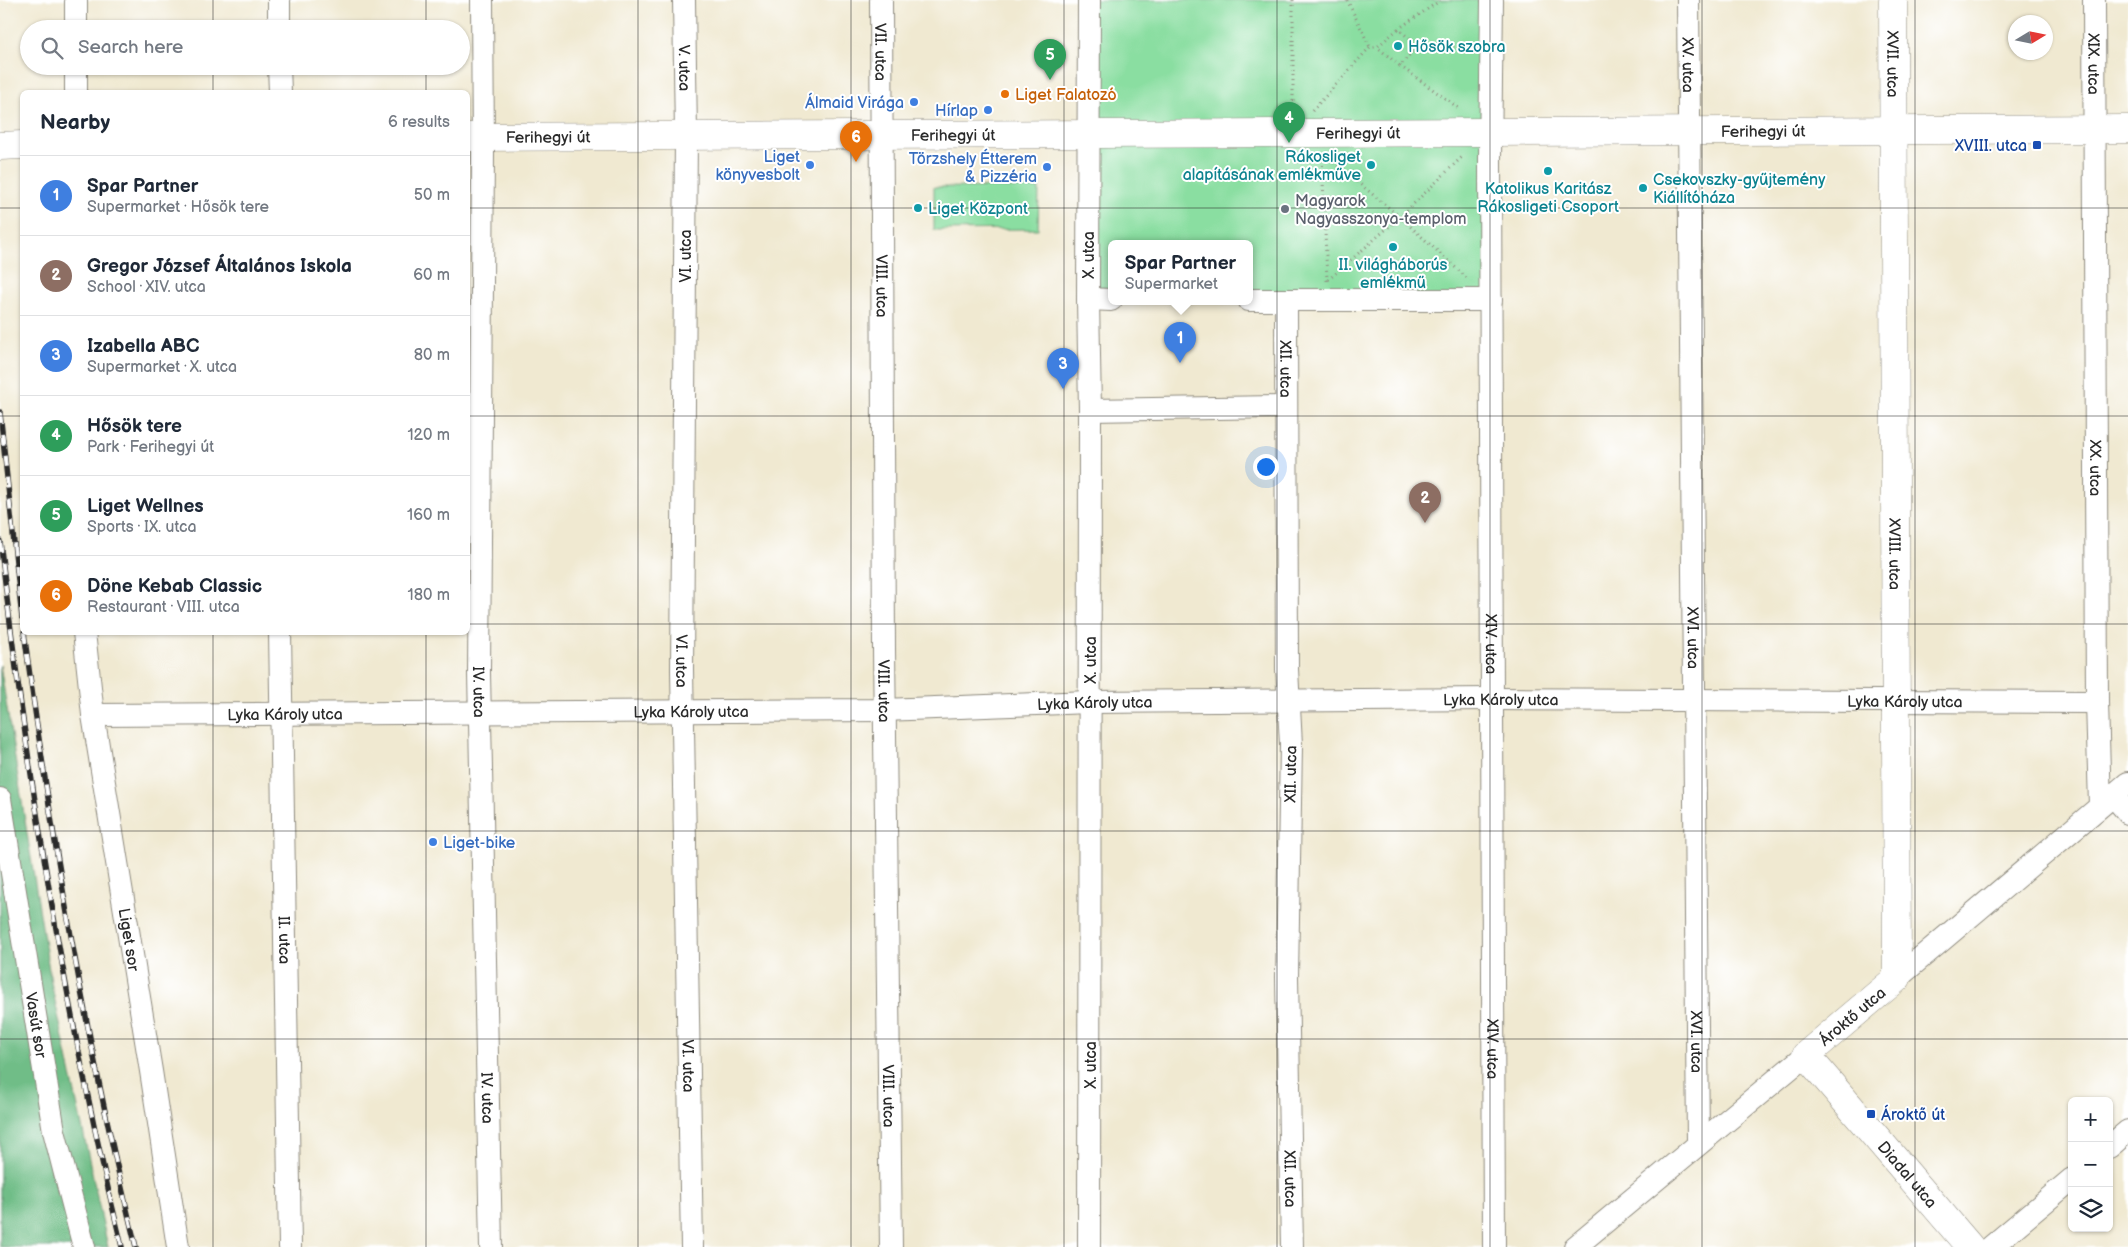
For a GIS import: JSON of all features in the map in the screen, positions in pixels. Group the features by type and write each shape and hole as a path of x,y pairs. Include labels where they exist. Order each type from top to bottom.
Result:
{"street":[{"path":"76,0 76,20"},
{"path":"279,0 279,20"},
{"name":"IV. utca","path":"482,0 475,137 480,713 492,1247"},
{"name":"V. utca","path":"684,0 686,135"},
{"name":"VII. utca","path":"881,0 883,135"},
{"name":"X. utca","path":"1089,0 1090,1247"},
{"name":"XIV. utca","path":"1492,0 1490,131 1494,1247"},
{"name":"XV. utca","path":"1688,0 1689,130"},
{"name":"XVII. utca","path":"1893,0 1894,129"},
{"name":"XIX. utca","path":"2094,0 2096,128"},
{"path":"76,75 76,90"},
{"path":"279,75 280,90"},
{"name":"XX. utca","path":"2096,128 2097,702 2113,795"},
{"name":"Ferihegyi út","path":"475,137 2128,128"},
{"name":"XVIII. utca","path":"1894,129 1897,978"},
{"name":"XVI. utca","path":"1689,130 1698,1144"},
{"name":"VI. utca","path":"686,135 682,711 692,1247"},
{"name":"VIII. utca","path":"883,135 884,710 891,1247"},
{"path":"0,146 20,145"},
{"path":"1088,299 1108,300"},
{"path":"1253,300 1491,300"},
{"name":"XII. utca","path":"1292,1247 1287,977 1291,745 1287,669 1286,407 1296,300"},
{"path":"1090,410 1286,407"},
{"name":"Liget sor","path":"84,635 93,715 178,1247"},
{"name":"II. utca","path":"280,635 290,1247"},
{"name":"Lyka Károly utca","path":"93,715 884,710 1090,702 1492,699 2097,702"},
{"path":"2113,795 2128,813"},
{"name":"Ároktő utca","path":"1575,1247 1806,1055 2113,795"},
{"name":"Vasút sor","path":"0,799 54,1131 84,1247"},
{"name":"Diadal utca","path":"1806,1055 1970,1247"},
{"path":"2113,1144 2128,1131"},
{"path":"1992,1247 2068,1182"}],"path":[{"path":"1293,0 1293,132"},
{"path":"1347,0 1370,48"},
{"path":"1293,132 1370,48 1377,47 1398,29 1441,0"},
{"path":"1398,29 1418,45 1492,46"},
{"path":"1400,66 1418,45"},
{"path":"1377,47 1400,66 1490,131"},
{"path":"1327,281 1322,152 1400,217 1491,300"},
{"path":"1296,300 1327,281 1400,217 1466,152"}],"green space":[{"path":"1089,0 1492,0 1491,300 1253,300 1253,240 1108,240 1108,300 1088,299"},
{"path":"934,187 1039,188 1038,229 934,230"},
{"path":"0,665 51,982 108,1247 0,1247"}],"railway":[{"path":"0,412 20,599"},
{"path":"0,541 23,719 50,896 83,1072 122,1247"},
{"path":"24,635 46,788 86,1018 101,1094 136,1247"}],"place":[{"name":"Hősök szobra","path":"1398,46"},
{"name":"Liget Wellnes","path":"1050,80"},
{"name":"Liget Falatozó","path":"1005,94"},
{"name":"Álmaid Virága","path":"914,102"},
{"name":"Hírlap","path":"988,110"},
{"name":"Hősök tere","path":"1289,143"},
{"name":"XVIII. utca","path":"2037,145"},
{"name":"Döne Kebab Classic","path":"856,162"},
{"name":"Liget könyvesbolt","path":"810,165"},
{"name":"Rákosliget alapításának emlékműve","path":"1371,165"},
{"name":"Törzshely Étterem & Pizzéria","path":"1047,167"},
{"name":"Katolikus Karitász Rákosligeti Csoport","path":"1548,171"},
{"name":"Csekovszky-gyűjtemény Kiállítóháza","path":"1643,188"},
{"name":"Liget Központ","path":"918,208"},
{"name":"Magyarok Nagyasszonya-templom","path":"1285,209"},
{"name":"II. világháborús emlékmű","path":"1393,247"},
{"name":"Spar Partner","path":"1180,363"},
{"name":"Izabella ABC","path":"1063,389"},
{"name":"Gregor József Általános Iskola","path":"1425,523"},
{"name":"Liget-bike","path":"433,842"},
{"name":"Ároktő út","path":"1871,1114"}]}
